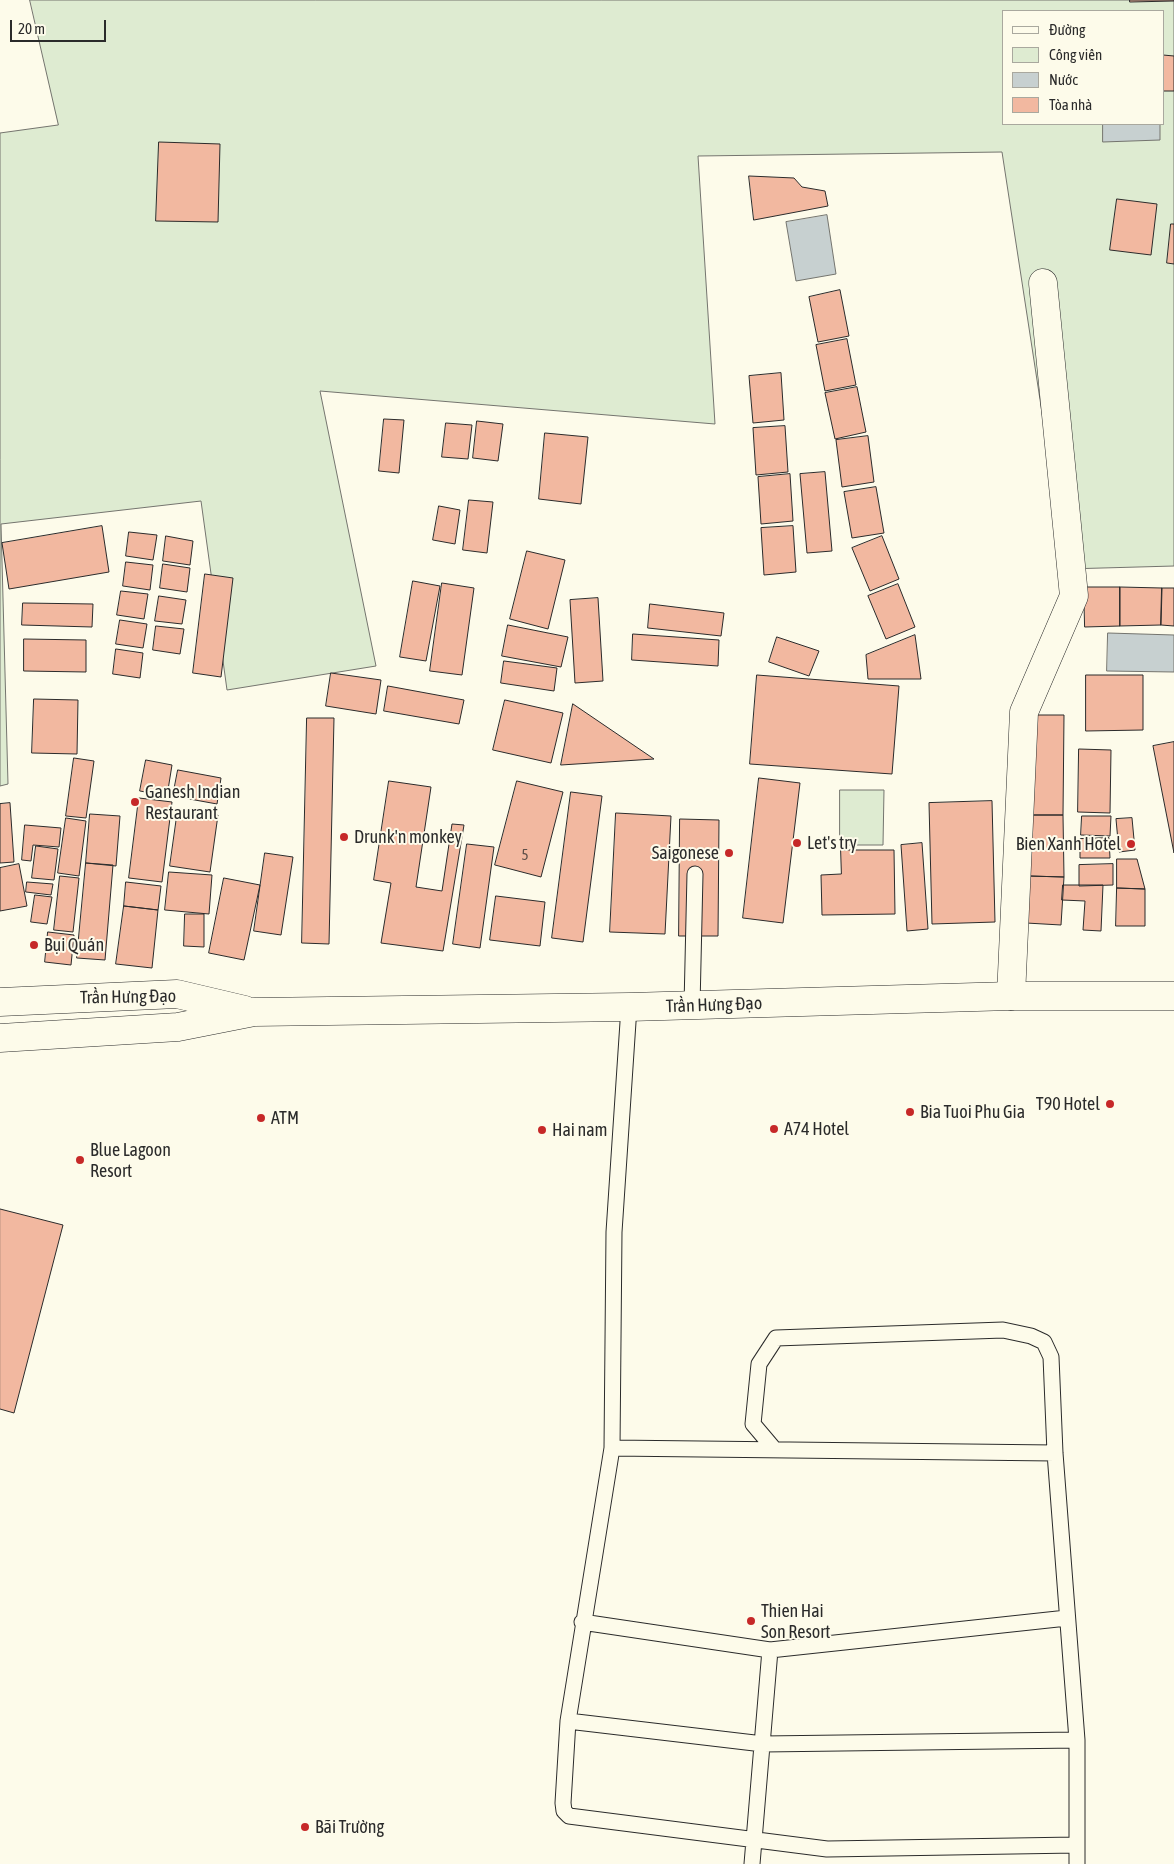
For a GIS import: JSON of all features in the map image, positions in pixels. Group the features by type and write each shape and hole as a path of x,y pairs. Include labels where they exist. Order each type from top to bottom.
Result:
{"main road":[{"path":"1012,996 1024,712 1074,596 1043,283"},
{"name":"Trần Hưng Đạo","path":"0,1002 177,994 254,1012"},
{"name":"Trần Hưng Đạo","path":"0,1038 178,1027 254,1012 692,1006 1012,996 1174,996"}],"lane":[{"path":"692,1006 694,874"},
{"path":"629,1007 614,1232 612,1448 582,1622 568,1721 562,1803 569,1816 827,1849 1076,1844"},
{"path":"775,1450 753,1424 758,1364 776,1338 1003,1330 1031,1336 1044,1342 1051,1357 1055,1454 1077,1740 1077,1864"},
{"path":"612,1448 1055,1454"},
{"path":"582,1622 770,1650 1067,1618"},
{"path":"752,1864 770,1650"},
{"path":"568,1721 763,1744 1077,1740"}],"green space":[{"path":"30,0 1174,0 1174,566 1066,569 1002,152 698,156 715,424 320,391 376,666 227,690 201,501 1,524 8,784 0,786 0,133 58,125"},
{"path":"840,790 884,790 883,845 840,845"}],"water":[{"path":"1103,125 1160,125 1160,140 1103,142"},
{"path":"827,215 836,274 796,281 786,222"},
{"path":"1108,633 1174,635 1174,672 1107,671"}],"building":[{"path":"1130,0 1174,0 1174,1 1130,2"},
{"path":"1164,55 1174,56 1174,91 1164,91"},
{"path":"159,142 220,144 218,222 156,221"},
{"path":"749,176 794,178 802,187 825,191 828,206 754,220"},
{"path":"1117,199 1157,204 1151,255 1110,250"},
{"path":"1171,224 1174,224 1174,264 1167,263"},
{"path":"840,290 849,336 818,342 809,297"},
{"path":"847,339 856,385 825,391 816,345"},
{"path":"781,373 784,420 753,423 749,376"},
{"path":"857,387 866,432 835,439 825,393"},
{"path":"384,419 404,420 399,473 379,471"},
{"path":"477,421 503,424 498,461 473,458"},
{"path":"446,423 472,425 468,459 442,457"},
{"path":"785,426 788,472 756,475 753,428"},
{"path":"545,433 588,437 581,504 539,499"},
{"path":"868,436 874,482 842,487 836,440"},
{"path":"825,472 832,551 807,553 800,474"},
{"path":"790,474 793,521 761,524 758,477"},
{"path":"876,487 884,533 852,538 844,492"},
{"path":"469,500 493,502 487,553 463,550"},
{"path":"439,506 460,510 455,544 433,540"},
{"path":"102,526 109,572 9,589 2,543"},
{"path":"793,526 796,572 764,575 761,528"},
{"path":"129,532 157,535 153,560 126,556"},
{"path":"166,536 193,541 190,565 163,561"},
{"path":"882,536 899,579 870,591 852,548"},
{"path":"527,551 565,560 548,629 510,619"},
{"path":"126,562 153,565 150,590 123,586"},
{"path":"163,564 190,568 187,592 160,588"},
{"path":"205,574 233,578 221,677 193,673"},
{"path":"413,581 440,586 426,661 400,657"},
{"path":"442,583 474,588 462,675 430,671"},
{"path":"898,584 915,627 886,639 868,596"},
{"path":"1084,587 1120,587 1120,626 1085,627"},
{"path":"1120,587 1162,588 1161,625 1120,626"},
{"path":"1162,588 1174,588 1174,626 1161,625"},
{"path":"121,591 148,594 144,619 117,615"},
{"path":"159,596 186,600 182,624 155,621"},
{"path":"598,598 603,681 575,683 570,600"},
{"path":"23,603 93,604 92,627 22,625"},
{"path":"650,604 724,613 721,636 648,628"},
{"path":"120,620 147,624 143,648 116,644"},
{"path":"508,625 568,637 561,667 502,656"},
{"path":"156,626 184,629 180,654 153,650"},
{"path":"633,634 719,640 718,666 632,660"},
{"path":"915,635 921,679 868,679 866,655"},
{"path":"777,637 819,651 809,676 769,662"},
{"path":"24,639 86,640 86,672 24,671"},
{"path":"116,649 143,653 140,678 113,674"},
{"path":"504,661 557,668 554,691 501,683"},
{"path":"331,673 381,680 376,714 326,706"},
{"path":"757,675 899,686 892,774 750,764"},
{"path":"1086,675 1143,675 1143,730 1086,731"},
{"path":"388,686 464,700 459,724 384,711"},
{"path":"34,699 78,700 77,754 32,753"},
{"path":"505,700 563,713 551,763 493,750"},
{"path":"573,704 654,759 561,765"},
{"path":"1033,715 1064,715 1063,815 1032,815"},
{"path":"307,718 334,718 329,944 302,943"},
{"path":"1174,742 1174,853 1153,746"},
{"path":"1079,749 1111,750 1110,813 1078,812"},
{"path":"74,758 94,761 86,818 66,816"},
{"path":"146,760 172,765 167,796 140,791"},
{"path":"178,770 221,778 217,804 173,796"},
{"path":"759,778 800,783 783,923 743,918"},
{"path":"389,781 431,787 416,887 442,891 452,824 464,825 443,951 381,943 391,883 374,880"},
{"path":"517,781 563,792 541,877 495,865"},
{"path":"571,792 602,796 583,942 552,938"},
{"path":"139,798 172,802 162,882 129,878"},
{"path":"992,801 995,922 932,924 929,803"},
{"path":"10,803 14,862 0,863 0,804"},
{"path":"178,809 218,815 210,872 170,866"},
{"path":"616,813 671,816 665,934 610,932"},
{"path":"90,814 120,816 116,866 86,863"},
{"path":"1032,815 1063,815 1064,877 1029,876"},
{"path":"1082,816 1111,816 1110,836 1081,835"},
{"path":"66,818 86,821 79,876 58,873"},
{"path":"1132,818 1135,850 1119,852 1116,819"},
{"path":"680,819 719,820 718,936 679,936"},
{"path":"25,825 61,828 59,847 33,845 31,861 22,860"},
{"path":"1109,838 1110,858 1080,858 1080,839"},
{"path":"922,843 928,929 907,931 901,845"},
{"path":"467,844 494,847 480,948 453,944"},
{"path":"36,846 58,849 54,880 32,878"},
{"path":"841,850 894,850 895,914 822,915 821,875 841,874"},
{"path":"265,853 293,857 281,935 254,931"},
{"path":"1117,859 1137,859 1145,889 1117,888"},
{"path":"86,863 113,865 105,960 77,958"},
{"path":"19,864 27,906 0,911 0,868"},
{"path":"1113,864 1113,885 1079,886 1079,865"},
{"path":"169,872 212,875 209,914 165,910"},
{"path":"60,876 79,878 73,932 54,930"},
{"path":"1029,876 1064,877 1061,925 1026,923"},
{"path":"224,878 260,885 244,960 209,953"},
{"path":"27,882 53,884 51,895 26,892"},
{"path":"126,882 161,886 158,910 124,906"},
{"path":"1063,885 1103,885 1101,931 1083,930 1085,901 1062,900"},
{"path":"1117,888 1145,889 1145,926 1116,926"},
{"path":"35,895 52,897 47,924 31,922"},
{"path":"496,896 545,902 540,946 490,940"},
{"path":"124,906 158,910 152,968 116,964"},
{"path":"185,914 204,914 204,947 184,946"},
{"path":"48,932 74,935 71,965 45,962"},
{"path":"0,1209 63,1225 14,1413 0,1409"}],"place":[{"name":"Ganesh Indian Restaurant","path":"135,802"},
{"name":"Drunk'n monkey","path":"344,837"},
{"name":"Let's try","path":"797,843"},
{"name":"Bien Xanh Hotel","path":"1131,844"},
{"name":"Saigonese","path":"729,853"},
{"name":"Bụi Quán","path":"34,945"},
{"name":"T90 Hotel","path":"1110,1104"},
{"name":"Bia Tuoi Phu Gia","path":"910,1112"},
{"name":"ATM","path":"261,1118"},
{"name":"A74 Hotel","path":"774,1129"},
{"name":"Hai nam","path":"542,1130"},
{"name":"Blue Lagoon Resort","path":"80,1160"},
{"name":"Thien Hai Son Resort","path":"751,1621"},
{"name":"Bãi Trường","path":"305,1827"}]}
